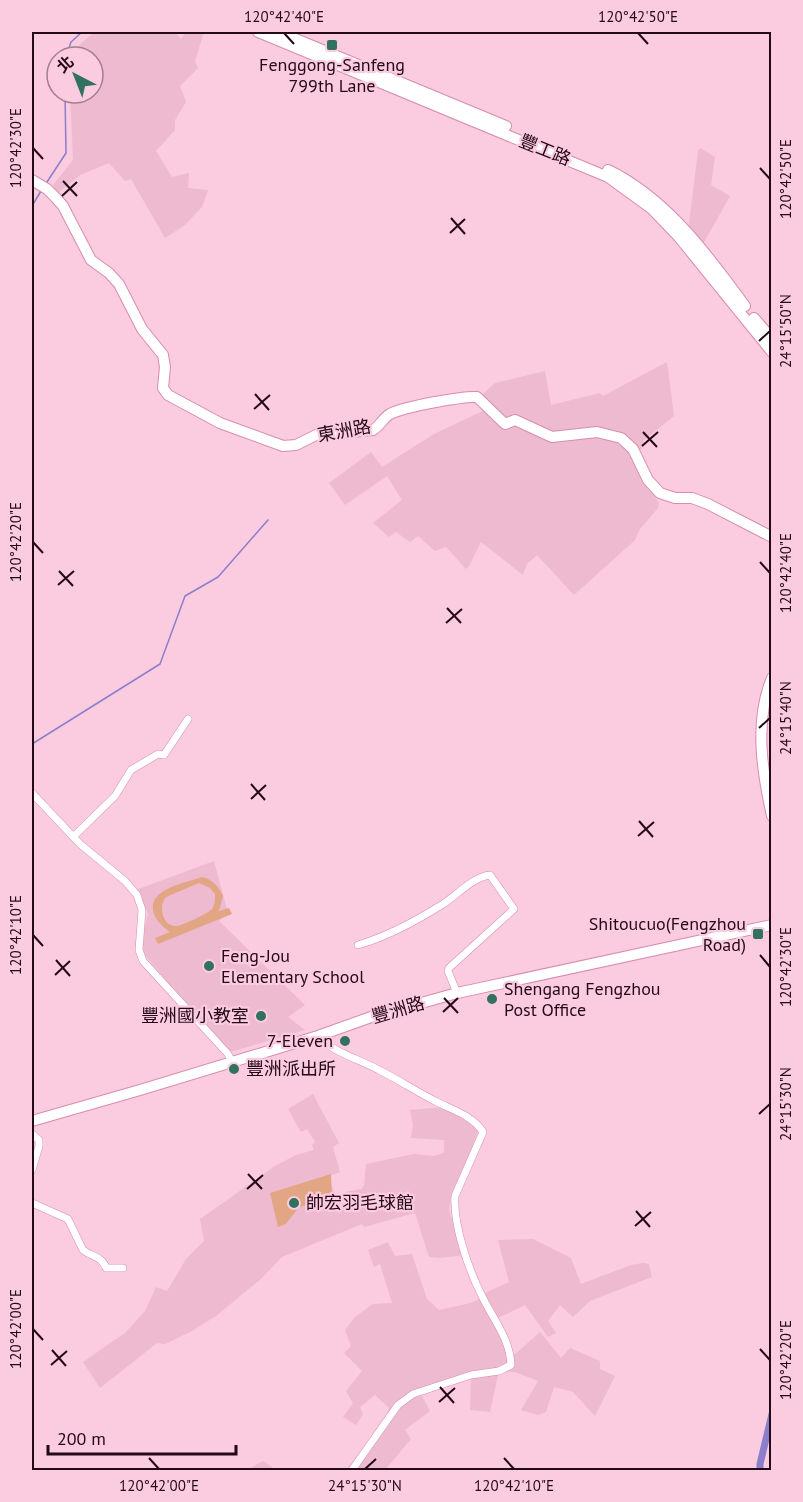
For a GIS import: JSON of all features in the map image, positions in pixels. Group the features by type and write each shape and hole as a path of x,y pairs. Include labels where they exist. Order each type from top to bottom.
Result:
{"street":[{"name":"豐工路","path":"258,32 608,177 652,209 678,236 725,291 771,352"},
{"name":"豐工路","path":"279,32 584,159 632,184 683,229 771,339"},
{"name":"東洲路","path":"40,185 63,206 91,260 113,276 142,329 163,355 165,391 220,423 279,445 291,446 316,435 373,430 384,418 406,408 477,397 505,424 515,420 552,437 597,432 621,438 633,448 650,483 660,493 675,498 692,498 708,504 771,537"},
{"path":"771,678 767,689 761,732 766,790 771,816"},
{"path":"74,836 115,796 131,770 158,754 164,755 188,719"},
{"path":"32,793 137,895 142,910 139,950 143,961 228,1054 232,1062"},
{"path":"358,945 390,934 443,904 479,878 490,875 514,909 449,968 448,971 457,993"},
{"name":"豐洲路","path":"32,1121 318,1036 371,1017 457,993 771,926"},
{"path":"318,1036 328,1046 458,1111 478,1124 483,1132 455,1196 454,1206 476,1283 508,1344 511,1365 499,1371 471,1375 413,1394 398,1406 352,1470"},
{"path":"32,1134 39,1140 32,1170"},
{"path":"32,1203 68,1219 83,1250 97,1256 104,1262 106,1268 123,1268"}],"shaded area":[{"path":"94,32 175,32 181,39 186,32 204,32 195,61 198,68 180,86 186,102 175,120 175,130 156,151 172,177 189,173 188,188 208,190 202,207 185,225 165,238 131,179 125,181 109,163 80,175 58,193 53,185 73,160 71,105 105,105 105,45 79,45"},
{"path":"700,148 715,157 711,185 730,196 702,246 688,231"},
{"path":"667,362 674,416 643,441 644,445 639,452 639,469 659,504 658,508 640,529 635,540 574,595 537,555 527,564 523,575 481,542 466,569 446,547 435,551 418,536 410,542 396,532 389,537 373,523 402,500 387,476 345,505 329,483 371,452 382,467 434,434 491,407 482,395 495,383 545,371 551,405 600,393 603,396"},
{"name":"Feng-Jou Elementary School","path":"214,861 228,913 219,921 305,1005 288,1017 305,1030 227,1053 140,949 148,914 136,890"},
{"path":"202,877 215,884 223,896 219,911 229,908 232,914 158,944 155,938 170,932 154,914 155,899 169,888","holes":["199,883 210,888 215,894 214,905 210,911 177,926 165,920 162,905 166,897"]},
{"path":"313,1094 339,1143 333,1147 340,1172 329,1176 335,1196 333,1197 335,1207 348,1201 345,1192 362,1189 366,1164 414,1154 434,1156 444,1153 444,1140 411,1138 413,1125 410,1110 445,1107 463,1116 477,1128 478,1132 466,1164 452,1192 449,1211 464,1255 429,1257 415,1213 364,1227 362,1224 282,1257 261,1279 216,1316 165,1344 157,1343 100,1388 83,1362 125,1333 145,1311 156,1287 167,1291 186,1259 204,1241 200,1219 275,1166 296,1155 314,1150 312,1145 315,1142 307,1129 301,1132 288,1109"},
{"name":"帥宏羽毛球館","path":"331,1174 332,1199 299,1207 286,1224 278,1227 270,1193"},
{"path":"533,1239 571,1258 581,1284 631,1265 643,1263 649,1264 652,1277 590,1301 573,1317 560,1305 548,1321 556,1333 548,1337 525,1305 498,1318 485,1293 509,1282 498,1240"},
{"path":"388,1242 395,1256 412,1254 427,1299 439,1310 471,1303 481,1298 506,1346 514,1355 540,1332 561,1358 570,1348 600,1361 600,1369 615,1376 595,1416 573,1392 554,1387 546,1412 538,1415 521,1410 538,1381 515,1372 498,1375 490,1412 470,1410 471,1379 421,1394 430,1411 405,1430 411,1439 385,1470 346,1470 385,1420 389,1408 375,1395 360,1407 363,1414 356,1425 343,1417 353,1403 346,1391 362,1371 344,1353 351,1346 345,1330 355,1317 373,1304 392,1303 380,1264 374,1267 368,1250"},
{"path":"263,1461 276,1470 247,1470"}],"waterway":[{"path":"70,45 82,32"},
{"path":"47,182 66,153 65,105"},
{"path":"32,206 41,191"},
{"path":"32,744 160,664 185,596 218,577 268,520"},
{"path":"760,1470 772,1414"}],"place":[{"name":"Fenggong-Sanfeng 799th Lane","path":"332,45"},
{"name":"Shitoucuo(Fengzhou Road)","path":"758,934"},
{"name":"Feng-Jou Elementary School","path":"209,966"},
{"name":"Shengang Fengzhou Post Office","path":"492,999"},
{"name":"豐洲國小教室","path":"261,1016"},
{"name":"7-Eleven","path":"345,1041"},
{"name":"豐洲派出所","path":"234,1069"},
{"name":"帥宏羽毛球館","path":"294,1203"}]}
